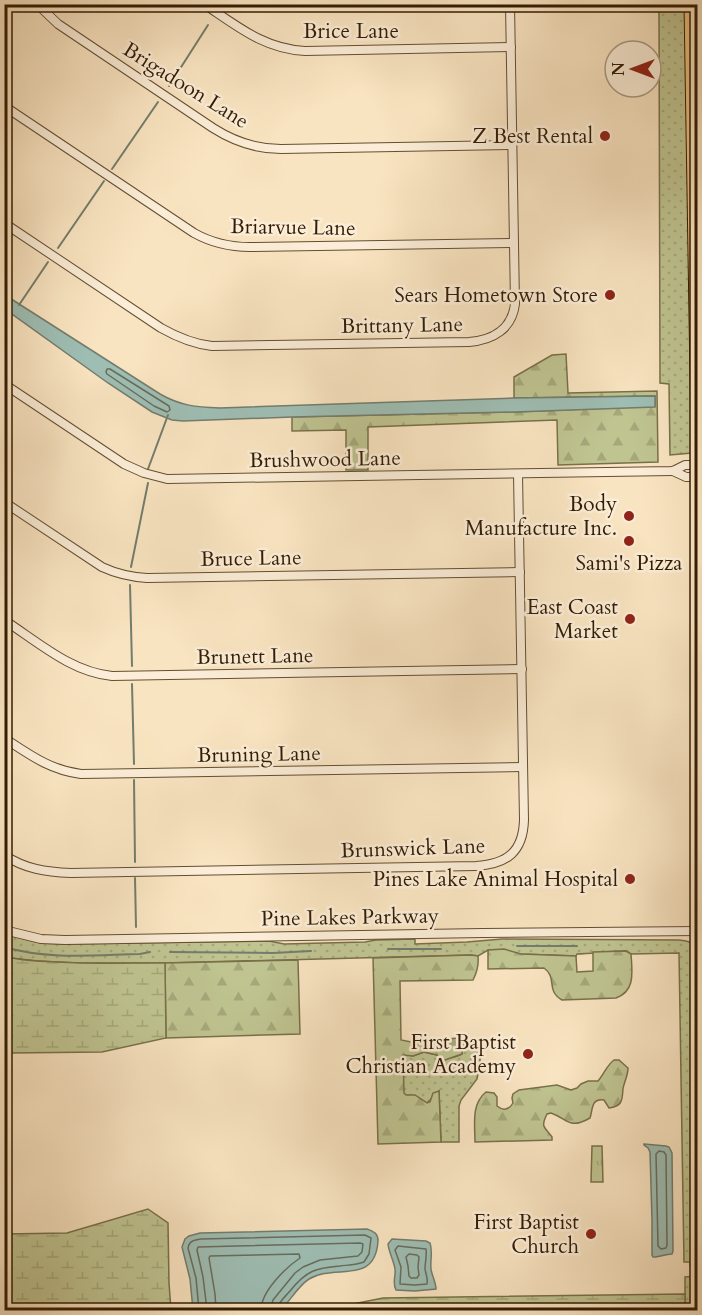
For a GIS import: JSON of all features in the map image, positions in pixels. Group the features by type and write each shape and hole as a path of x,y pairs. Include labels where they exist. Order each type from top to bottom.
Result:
{"main road":[{"path":"689,4 698,564"}],"street":[{"name":"Brigadoon Lane","path":"37,4 58,24 224,135 246,145 281,149 512,145"},
{"name":"Brittany Lane","path":"4,223 161,328 191,342 212,346 469,342 495,336 503,330 514,308 510,4"},
{"name":"Brice Lane","path":"206,5 252,36 268,44 295,50 511,47"},
{"name":"Briarvue Lane","path":"4,106 194,233 220,244 250,247 514,243"},
{"name":"Brushwood Lane","path":"4,384 124,464 160,478 181,480 674,471 685,465 697,470"},
{"name":"Brushwood Lane","path":"674,471 686,477 697,470"},
{"name":"Brunswick Lane","path":"4,855 35,869 71,873 491,865 512,854 522,838 524,820 518,474"},
{"name":"Bruce Lane","path":"4,502 102,567 141,578 520,572"},
{"name":"Brunett Lane","path":"4,620 72,665 112,676 522,669"},
{"name":"Bruning Lane","path":"4,738 53,768 89,774 523,767"},
{"name":"Pine Lakes Parkway","path":"4,930 41,939 65,940 698,931"}],"green space":[{"path":"659,5 685,5 692,453 670,455 669,384 660,383 659,99 663,99 663,39 659,39"},
{"path":"566,354 568,393 657,391 658,462 558,465 557,420 368,427 368,470 346,470 346,430 292,431 292,417 655,406 655,396 514,398 514,377 552,355"},
{"path":"4,934 40,943 65,944 269,941 284,944 415,939 415,944 502,939 679,940 690,942 698,951 697,1264 690,1265 690,1262 684,1262 679,953 631,954 625,951 577,954 576,956 488,950 478,956 78,963 38,961 5,956"},
{"path":"504,949 521,954 576,956 577,972 593,971 593,952 626,951 631,954 630,985 627,991 616,998 562,1000 554,992 550,976 544,968 488,969 488,950"},
{"path":"5,956 70,963 165,963 166,1038 102,1052 9,1053 9,1141 5,1153"},
{"path":"478,956 473,980 400,981 401,1040 421,1044 440,1039 463,1038 462,1054 445,1060 441,1060 437,1055 424,1052 413,1056 403,1055 404,1093 406,1095 415,1095 427,1103 430,1102 433,1093 439,1091 441,1142 378,1144 373,958"},
{"path":"298,960 300,1034 166,1038 165,963"},
{"path":"464,1034 468,1034 468,1041 480,1040 477,1079 459,1106 459,1142 441,1142 439,1091 427,1103 416,1096 403,1093 403,1054 413,1056 424,1052 443,1058 456,1057 462,1054"},
{"path":"614,1060 619,1060 628,1068 622,1099 617,1106 609,1108 604,1100 597,1101 593,1105 590,1118 577,1123 569,1122 551,1113 547,1114 544,1125 552,1140 475,1142 476,1108 486,1092 494,1093 497,1097 497,1106 506,1109 513,1103 513,1094 519,1090 557,1085 571,1090 588,1081 598,1081"},
{"path":"592,1146 602,1146 603,1182 591,1182"},
{"path":"148,1209 168,1223 171,1310 5,1310 5,1234 67,1233"},
{"path":"697,1276 697,1310 685,1310 685,1277"},
{"path":"685,1294 685,1310 328,1310 383,1298"}],"water":[{"path":"5,295 160,394 189,405 220,408 514,398 655,396 655,407 172,420 152,412 108,383 5,309"},
{"path":"644,1144 666,1146 672,1153 672,1254 654,1257 652,1255 650,1152"},
{"path":"367,1229 375,1233 378,1238 375,1255 370,1264 362,1269 319,1275 309,1279 281,1310 193,1310 190,1279 182,1247 189,1236 200,1233"},
{"path":"392,1239 430,1243 431,1269 436,1289 396,1290 395,1269 388,1244"}],"waterway":[{"path":"169,86 208,25"},
{"path":"112,169 158,102"},
{"path":"58,248 104,181"},
{"path":"19,305 48,262"},
{"path":"148,469 168,415"},
{"path":"131,567 148,483"},
{"path":"130,585 132,666"},
{"path":"132,684 134,764"},
{"path":"134,780 135,862"},
{"path":"135,878 136,927"},
{"path":"517,946 577,946"},
{"path":"4,947 38,954 72,956 150,952"},
{"path":"388,949 441,949"},
{"path":"170,952 311,951"}],"place":[{"name":"Z Best Rental","path":"605,136"},
{"name":"Sears Hometown Store","path":"610,295"},
{"name":"Body Manufacture Inc.","path":"629,516"},
{"name":"Sami's Pizza","path":"629,541"},
{"name":"East Coast Market","path":"630,619"},
{"name":"Pines Lake Animal Hospital","path":"630,879"},
{"name":"First Baptist Christian Academy","path":"528,1054"},
{"name":"First Baptist Church","path":"591,1234"}]}
